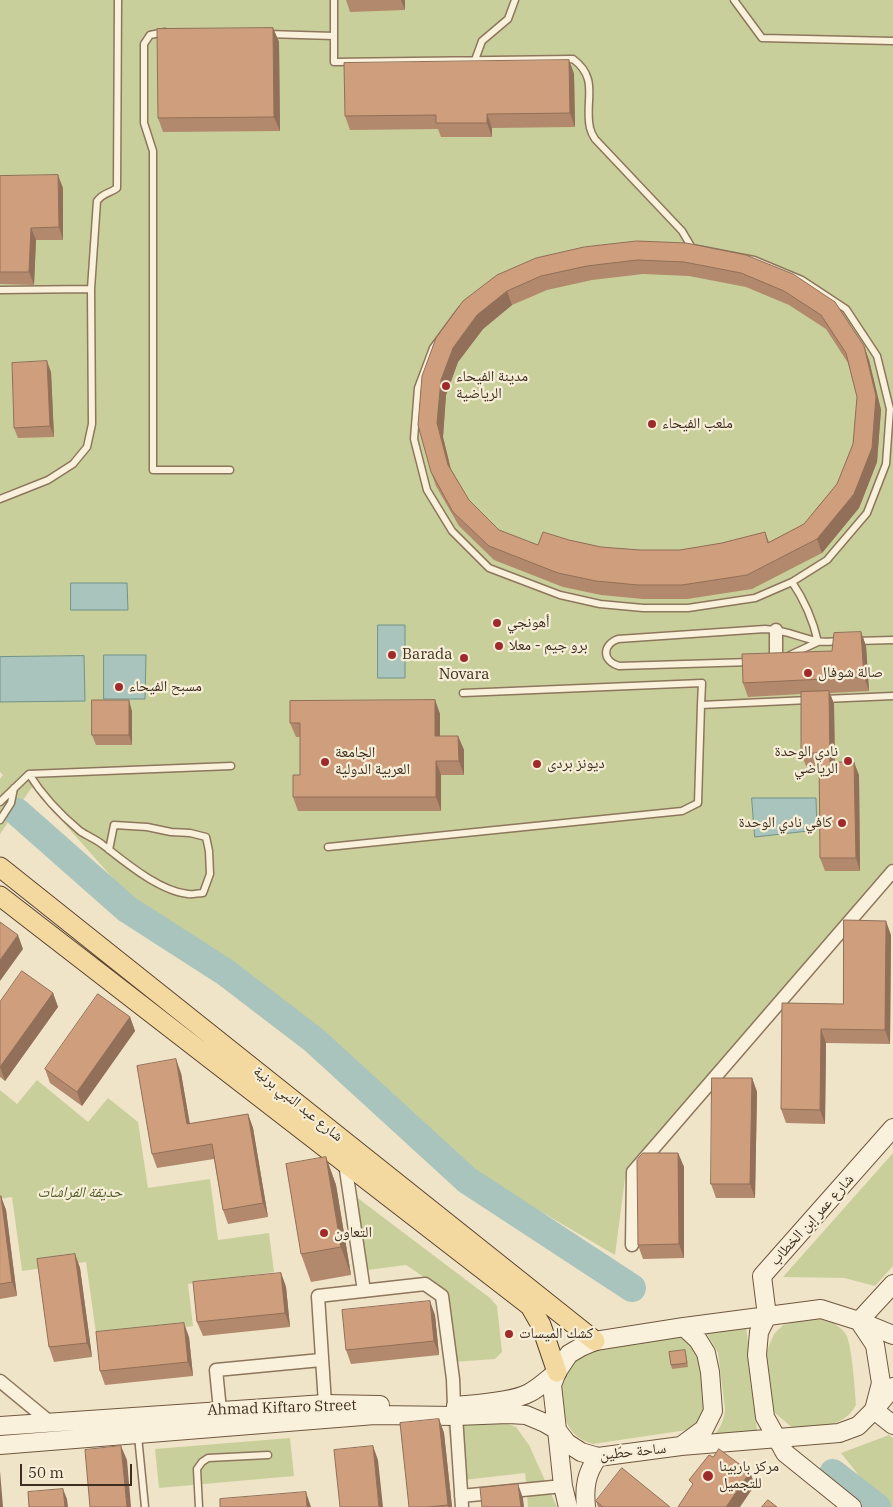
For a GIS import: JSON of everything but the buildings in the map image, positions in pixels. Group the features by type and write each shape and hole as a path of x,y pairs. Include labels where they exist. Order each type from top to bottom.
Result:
{"main road":[{"name":"شارع عبد النبي برنية","path":"0,867 596,1341"},
{"name":"شارع عبد النبي برنية","path":"0,896 530,1306 541,1325 557,1372"},
{"name":"شارع عمر إبن الخطاب","path":"852,1507 785,1453 765,1417 757,1355 759,1332 767,1316 762,1276 893,1128"},
{"path":"859,1321 893,1284"},
{"path":"568,1507 563,1486 552,1385 557,1372 569,1354 581,1347 596,1341 684,1327 821,1309 859,1321 893,1335"},
{"path":"859,1321 875,1345 881,1383 874,1410 893,1425"},
{"path":"681,1446 704,1429 713,1411 710,1372 706,1353 698,1340 684,1327"},
{"name":"Ahmad Kiftaro Street","path":"0,1445 375,1415 455,1411 527,1394 557,1372"},
{"name":"ساحة حطّين","path":"557,1430 567,1444 581,1452 598,1457 681,1446 839,1433 858,1426 893,1387"},
{"name":"Ahmad Kiftaro Street","path":"0,1426 325,1404 526,1415 557,1430"},
{"path":"586,1507 586,1483 592,1465 598,1457"}],"street":[{"path":"770,661 776,630"},
{"path":"632,1245 633,1172 893,871"},
{"path":"344,1163 364,1291"},
{"path":"325,1404 318,1296 425,1284 442,1296 453,1379 461,1502 563,1486"},
{"path":"220,1410 216,1370 321,1360"},
{"path":"0,1381 51,1423"}],"lane":[{"path":"0,499 48,480 73,464 87,447 92,424 91,289 98,200 102,194 112,192 117,188 118,0"},
{"path":"334,0 334,62 573,59 581,65 586,73 589,86 590,128 595,139 682,231 692,248"},
{"path":"475,60 482,41 508,18 515,0"},
{"path":"734,0 762,38 893,41"},
{"path":"172,32 150,35 144,44 144,122 153,151 152,470 230,470"},
{"path":"257,33 334,36"},
{"path":"642,246 692,248 754,260 802,280 846,309 877,356 890,409 886,464 866,513 827,560 792,582 755,598 688,608 643,608 600,604 560,595 489,568 452,531 427,490 414,439 418,388 433,348 462,309 497,281 538,263 588,252 642,246"},
{"path":"0,290 91,289"},
{"path":"792,582 811,616 818,642"},
{"path":"818,642 792,633 776,630 618,639 612,641 606,652 612,664 619,666 770,661 818,642 893,640"},
{"path":"328,847 682,810 698,804 702,683 463,693"},
{"path":"701,705 893,696"},
{"path":"0,802 29,774 231,766"},
{"path":"29,774 36,786 81,832 101,843 109,850 121,860 166,887 188,894 203,893 210,874 209,851 206,838 190,833 171,832 147,827 114,826 109,850"},
{"path":"0,820 11,803 14,788"},
{"path":"138,1434 145,1507"},
{"path":"199,1507 197,1469 202,1462 208,1458 268,1455"}],"green space":[{"name":"مدينة الفيحاء الرياضية","path":"0,0 893,0 893,862 626,1171 615,1255 473,1172 320,1033 230,964 133,901 32,787 0,834 0,779 3,775 0,772"},
{"name":"حديقة الفراشات","path":"37,1080 88,1122 108,1098 138,1122 148,1188 210,1179 218,1240 269,1233 274,1272 188,1284 193,1326 97,1340 86,1262 22,1271 12,1197 0,1199 0,1090 17,1104"},
{"path":"893,1153 893,1266 875,1286 844,1278 783,1277"},
{"path":"355,1196 490,1298 497,1306 502,1352 495,1359 453,1362 446,1292 406,1265 367,1270"},
{"path":"806,1319 827,1321 845,1333 850,1346 856,1405 851,1413 837,1422 821,1427 795,1430 774,1412 765,1359 774,1334 783,1325"},
{"path":"746,1325 757,1430 713,1436 722,1424 725,1409 718,1353 704,1329"},
{"path":"686,1338 700,1356 706,1411 694,1429 593,1444 575,1434 569,1427 563,1410 559,1380 583,1348"},
{"path":"497,1420 516,1427 529,1445 557,1507 528,1507 525,1473 455,1481 448,1424"},
{"path":"889,1435 893,1438 893,1507 884,1507 841,1453"},
{"path":"290,1438 294,1476 159,1488 155,1449"}],"water":[{"path":"71,583 127,583 128,610 71,610"},
{"path":"378,625 405,625 405,678 378,678"},
{"path":"104,655 146,655 145,699 104,699"},
{"path":"84,656 85,701 0,702 0,657"},
{"path":"752,798 816,798 817,830 755,837"}],"waterway":[{"path":"17,812 127,909 225,972 314,1040 467,1180 632,1288"},
{"path":"833,1473 877,1507"}],"place":[{"name":"مدينة الفيحاء الرياضية","path":"446,386"},
{"name":"ملعب الفيحاء","path":"652,424"},
{"name":"أهونجي","path":"497,623"},
{"name":"برو جيم - معلا","path":"499,646"},
{"name":"Barada","path":"392,655"},
{"name":"Novara","path":"464,658"},
{"name":"صالة شوفال","path":"808,673"},
{"name":"مسبح الفيحاء","path":"119,687"},
{"name":"نادي الوحدة الرياضي","path":"848,761"},
{"name":"الجامعة العربية الدولية","path":"325,762"},
{"name":"ديونز بردى","path":"537,764"},
{"name":"كافي نادي الوحدة","path":"842,823"},
{"name":"التعاون","path":"324,1233"},
{"name":"كشك الميسات","path":"509,1334"},
{"name":"مركز باربينا للتجميل","path":"708,1476"}]}
